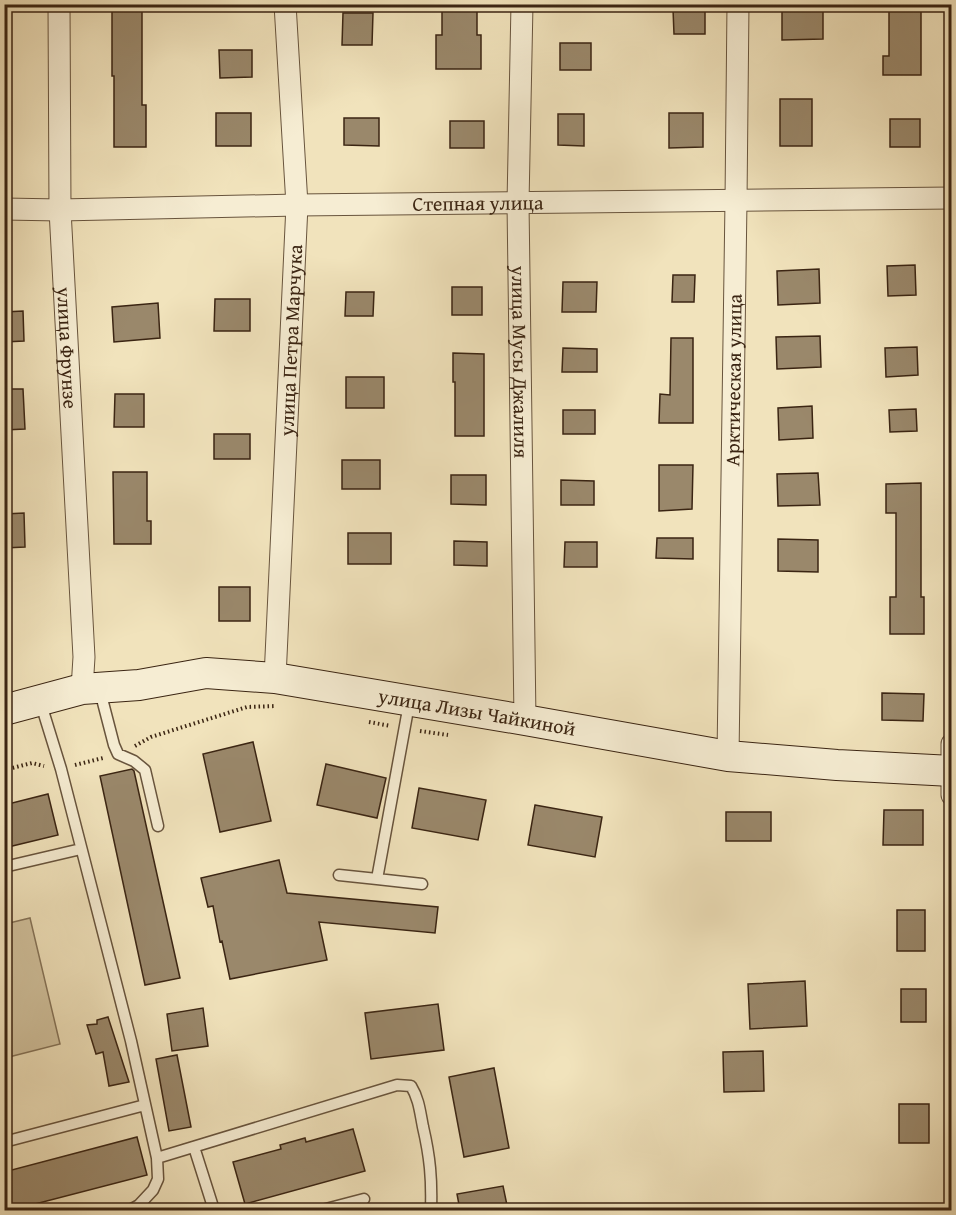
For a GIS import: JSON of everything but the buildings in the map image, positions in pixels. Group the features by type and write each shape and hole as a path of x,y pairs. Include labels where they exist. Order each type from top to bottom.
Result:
{"street":[{"name":"улица Фрунзе","path":"59,4 60,210 84,657 91,689"},
{"name":"улица Петра Марчука","path":"278,692 297,205 285,4"},
{"name":"улица Мусы Джалиля","path":"522,4 518,203 525,720"},
{"name":"Арктическая улица","path":"728,756 738,4"},
{"name":"Степная улица","path":"4,209 951,198"},
{"name":"улица Лизы Чайкиной","path":"4,710 91,689 139,686 206,673 278,692 407,715 525,720 728,756 951,771"},
{"path":"951,744 951,795"}],"lane":[{"path":"91,689 118,754 134,761 145,770 158,826"},
{"path":"40,700 61,769 131,1041 157,1158 158,1179 153,1190 139,1205 130,1210"},
{"path":"377,879 407,715"},
{"path":"4,867 81,849"},
{"path":"339,875 422,884"},
{"path":"157,1158 398,1085 411,1086 417,1097 430,1158 431,1210"},
{"path":"4,1142 145,1104"},
{"path":"194,1147 214,1210"},
{"path":"322,1210 364,1199"}],"path":[{"path":"4,770 32,763 61,769 118,754 152,737 247,707 278,692"},
{"path":"360,720 407,715 448,735"}],"shaded area":[{"path":"30,918 60,1044 5,1058 5,924"}]}
